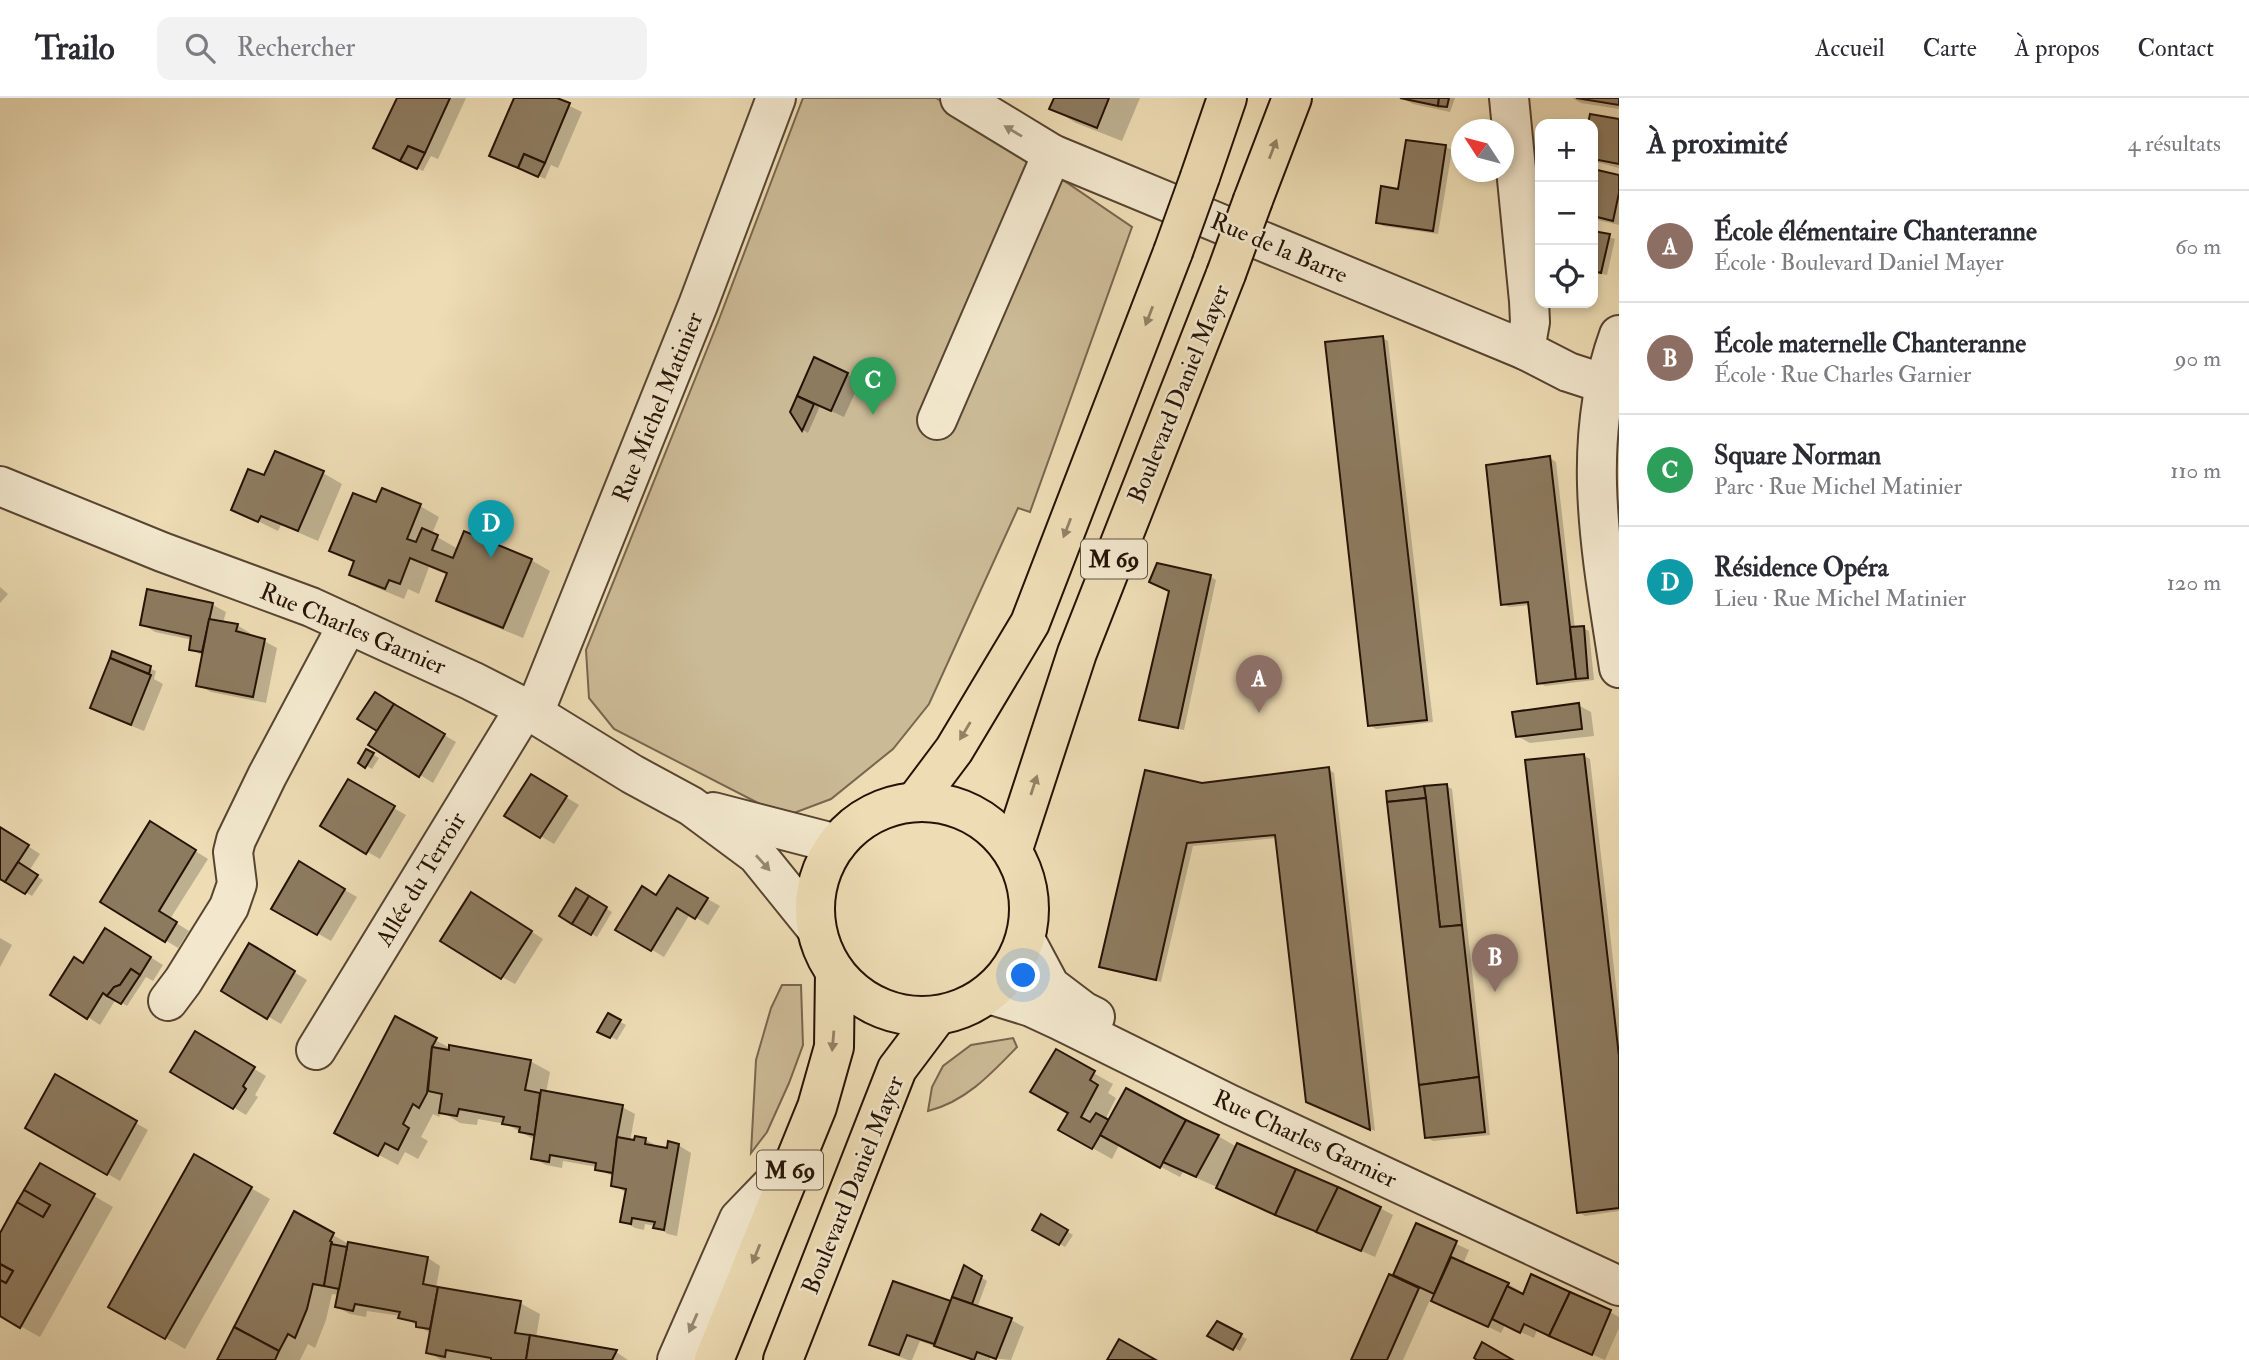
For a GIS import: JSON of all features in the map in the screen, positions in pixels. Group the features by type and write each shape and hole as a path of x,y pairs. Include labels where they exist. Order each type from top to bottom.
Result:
{"main road":[{"name":"M 69","path":"915,802 954,750 1030,623 1173,252 1227,98"},
{"name":"Boulevard Daniel Mayer","path":"1013,849 1077,653 1292,98"},
{"path":"915,802 934,802 964,810 992,826 1013,849 1026,879 1031,912 1026,942 989,994 964,1009 936,1017 907,1017 880,1009 854,994 835,973 823,951 816,928 817,888 822,869 837,844 855,825 878,811 915,802"},
{"name":"M 69","path":"714,1360 817,1107 834,1047 835,973"},
{"name":"Boulevard Daniel Mayer","path":"783,1360 897,1069 936,1017"}],"street":[{"name":"Rue Michel Matinier","path":"529,710 698,305 776,98"},
{"name":"Rue de la Barre","path":"960,98 1052,154 1142,189 1525,350 1568,372 1605,384"},
{"path":"1509,98 1529,301 1530,323 1525,350"},
{"path":"937,420 1052,154"},
{"path":"1619,335 1605,384 1595,457 1610,545 1619,668"},
{"name":"Rue Charles Garnier","path":"0,486 311,607 529,710 632,774 691,806 757,855 816,928"},
{"path":"168,1001 229,907 237,884 233,852 236,840 348,624"},
{"name":"Allée du Terroir","path":"316,1050 529,710"},
{"name":"Rue Charles Garnier","path":"691,806 837,844"},
{"path":"1026,942 1050,986 1083,1011 1237,1090 1619,1265"},
{"name":"Rue Charles Garnier","path":"989,994 1031,1007 1231,1105 1619,1286"},
{"path":"677,1360 739,1219 793,1163"}],"shaded area":[{"path":"803,98 936,98 1013,146 1132,227 1030,512 1018,508 929,704 893,749 831,799 794,813 760,804 614,729 589,698 586,650 718,322"},
{"path":"782,985 801,985 803,1045 767,1132 751,1153 756,1060 771,1008"},
{"path":"1013,1038 1017,1047 987,1077 954,1101 928,1111 932,1087 943,1066 971,1045"}],"building":[{"path":"397,98 450,98 425,153 408,146 400,161 373,148"},
{"path":"514,98 557,98 570,103 545,163 524,154 518,168 489,156"},
{"path":"1054,98 1109,98 1097,128 1049,109"},
{"path":"1400,98 1439,98 1438,106"},
{"path":"1439,98 1449,98 1447,107 1438,106"},
{"path":"1576,98 1619,98 1619,105"},
{"path":"1590,114 1619,119 1619,164 1598,160 1598,119 1589,119"},
{"path":"1406,140 1446,145 1433,231 1376,223 1381,186 1398,189"},
{"path":"408,146 425,153 417,169 400,161"},
{"path":"524,154 545,163 538,177 518,168"},
{"path":"1598,170 1619,175 1619,193 1613,221 1598,217"},
{"path":"1598,232 1610,234 1601,273 1598,272"},
{"path":"1383,336 1427,720 1368,726 1325,342"},
{"path":"814,357 848,373 831,411 797,396"},
{"path":"797,396 814,404 802,431 790,412"},
{"path":"275,451 324,471 298,531 261,516 258,522 231,510 248,469 264,475"},
{"path":"1550,456 1576,679 1537,684 1528,602 1501,605 1486,465"},
{"path":"382,488 421,504 407,539 416,542 422,528 438,535 432,550 453,558 464,531 532,559 503,628 436,601 447,573 410,558 400,584 389,580 385,589 349,575 354,561 329,551 353,493 376,502"},
{"path":"1157,563 1211,575 1178,728 1139,720 1169,591 1149,582"},
{"path":"147,589 213,603 202,652 189,650 191,636 140,625"},
{"path":"209,619 238,624 236,631 265,639 253,697 196,686"},
{"path":"1584,626 1588,678 1576,679 1570,627"},
{"path":"112,651 151,666 149,674 110,658"},
{"path":"110,658 151,675 131,725 90,708"},
{"path":"375,692 394,704 377,731 357,719"},
{"path":"1579,703 1582,729 1516,737 1512,712"},
{"path":"394,704 445,734 419,777 368,745"},
{"path":"366,749 374,753 365,768 358,763"},
{"path":"1584,754 1619,1056 1619,1208 1577,1213 1525,760"},
{"path":"1329,767 1370,1130 1306,1102 1275,835 1187,843 1156,980 1099,967 1145,770 1202,783"},
{"path":"531,774 567,796 540,838 504,816"},
{"path":"348,779 395,806 366,854 320,826"},
{"path":"1447,784 1462,925 1440,927 1424,786"},
{"path":"1424,786 1426,798 1387,802 1386,791"},
{"path":"1426,798 1440,927 1462,925 1479,1077 1419,1085 1387,802"},
{"path":"150,821 196,850 159,911 177,922 165,942 100,902"},
{"path":"0,827 29,845 5,882 0,879"},
{"path":"299,861 345,889 317,935 271,909"},
{"path":"18,862 38,875 25,894 5,882"},
{"path":"669,875 708,898 695,919 677,908 651,951 615,930 642,886 656,895"},
{"path":"576,888 589,896 572,924 559,916"},
{"path":"471,892 532,931 501,979 440,941"},
{"path":"589,896 607,907 591,935 572,924"},
{"path":"105,928 151,957 140,975 131,969 120,985 114,987 107,996 103,993 87,1019 50,995 74,957 83,963"},
{"path":"249,943 295,971 267,1019 221,991"},
{"path":"131,969 140,975 121,1004 107,996 114,987 120,985"},
{"path":"608,1013 621,1020 610,1038 597,1032"},
{"path":"395,1016 437,1038 432,1047 427,1093 419,1108 413,1104 403,1124 409,1128 398,1150 385,1143 378,1156 334,1133"},
{"path":"195,1031 255,1067 243,1086 246,1089 233,1109 170,1072"},
{"path":"449,1045 531,1060 525,1090 540,1093 535,1135 519,1132 520,1127 502,1124 504,1117 459,1109 457,1116 439,1113 442,1094 428,1091 432,1047 449,1050"},
{"path":"1056,1049 1095,1071 1090,1080 1098,1085 1081,1117 1090,1122 1096,1113 1109,1120 1092,1149 1058,1130 1068,1113 1030,1092"},
{"path":"55,1074 137,1121 107,1175 25,1128"},
{"path":"1479,1077 1485,1132 1425,1138 1419,1085"},
{"path":"1126,1088 1186,1120 1160,1168 1100,1135"},
{"path":"541,1090 623,1105 613,1173 595,1170 596,1163 550,1155 549,1162 531,1159"},
{"path":"1186,1120 1219,1135 1196,1177 1163,1162"},
{"path":"635,1136 646,1138 645,1144 667,1148 668,1141 679,1144 664,1230 653,1228 655,1222 632,1218 631,1224 620,1222 626,1189 611,1186 617,1137 634,1140"},
{"path":"1237,1143 1296,1169 1275,1215 1216,1188"},
{"path":"194,1154 252,1187 165,1339 108,1307"},
{"path":"40,1163 95,1194 20,1328 0,1316 0,1280 6,1283 13,1271 0,1264 0,1233 17,1202 43,1217 50,1205 24,1190"},
{"path":"1296,1169 1338,1187 1317,1232 1275,1215"},
{"path":"1338,1187 1381,1207 1361,1251 1316,1232"},
{"path":"24,1190 50,1205 43,1217 17,1202"},
{"path":"294,1211 334,1233 330,1241 332,1242 324,1286 313,1284 307,1309 295,1338 288,1334 279,1351 234,1327"},
{"path":"1041,1214 1068,1230 1059,1245 1032,1230"},
{"path":"1416,1223 1457,1241 1434,1294 1393,1275"},
{"path":"348,1242 428,1257 423,1284 438,1287 430,1329 416,1327 416,1322 398,1318 400,1312 355,1304 353,1311 335,1307"},
{"path":"331,1244 347,1247 339,1289 324,1286"},
{"path":"1451,1257 1509,1283 1488,1327 1431,1301"},
{"path":"0,1264 13,1271 6,1283 0,1280"},
{"path":"964,1265 982,1276 972,1304 952,1297"},
{"path":"1389,1274 1419,1288 1387,1360 1351,1360"},
{"path":"1531,1274 1570,1292 1549,1336 1524,1324 1520,1333 1492,1319 1507,1286 1523,1294"},
{"path":"893,1281 951,1301 934,1344 907,1335 899,1355 869,1345"},
{"path":"438,1287 521,1301 515,1333 530,1335 526,1360 491,1360 446,1350 445,1357 426,1353"},
{"path":"1570,1292 1611,1310 1592,1355 1549,1336"},
{"path":"952,1297 1012,1318 996,1359 977,1352 974,1360 934,1346"},
{"path":"1217,1321 1242,1334 1233,1350 1207,1336"},
{"path":"234,1327 279,1351 275,1360 217,1360"},
{"path":"530,1335 617,1350 612,1360 526,1360"},
{"path":"1119,1339 1156,1360 1107,1360"},
{"path":"1482,1342 1513,1360 1477,1360 1474,1358"}],"place":[{"name":"Square Norman","path":"873,415"},
{"name":"Résidence Opéra","path":"491,558"},
{"name":"École élémentaire Chanteranne","path":"1259,713"},
{"name":"École maternelle Chanteranne","path":"1495,992"}]}
